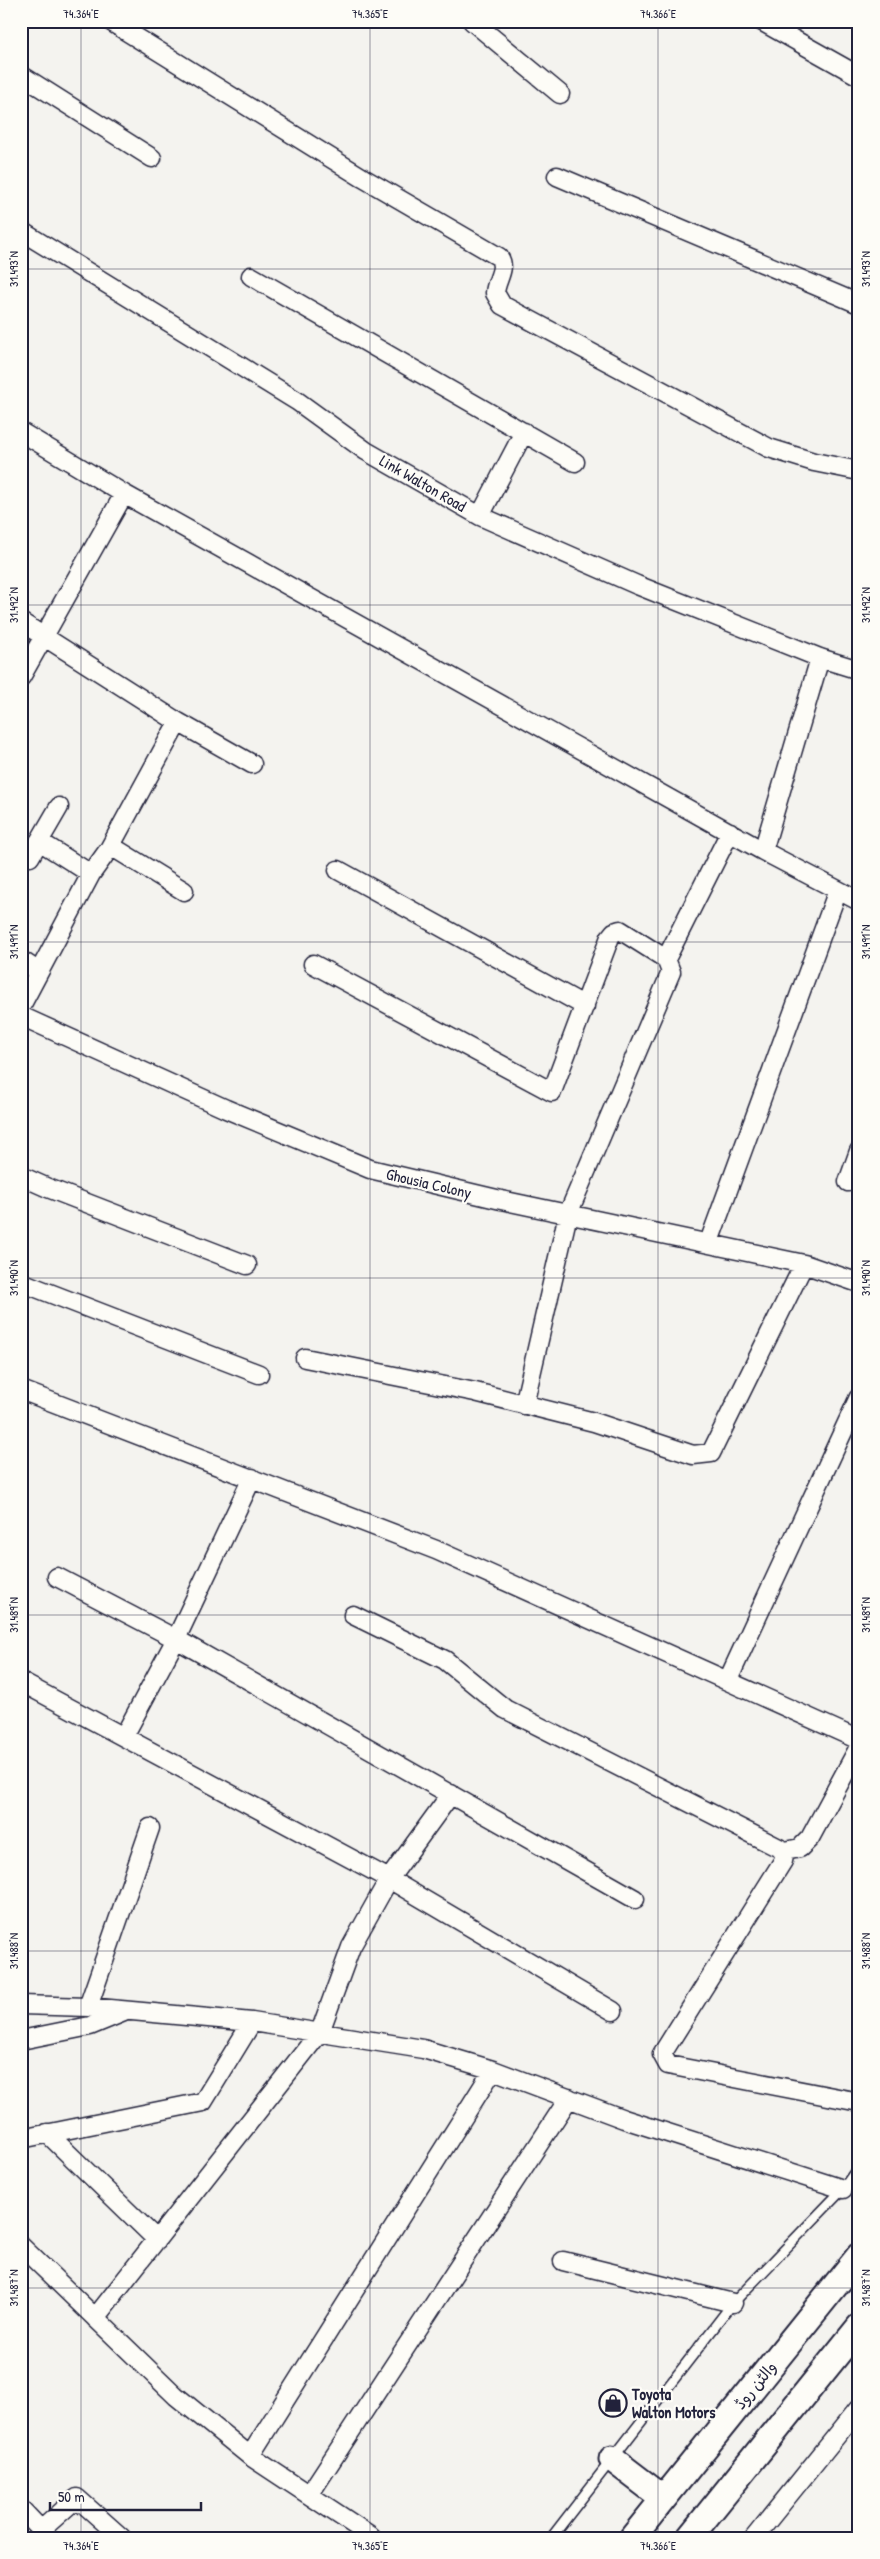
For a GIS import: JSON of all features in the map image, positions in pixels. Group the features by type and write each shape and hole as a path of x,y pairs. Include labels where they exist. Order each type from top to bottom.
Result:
{"main road":[{"name":"والٹن روڈ","path":"632,2538 859,2256"},
{"path":"689,2538 859,2327"},
{"path":"612,2459 663,2498"}],"street":[{"path":"110,21 363,178 499,257 503,263 502,271 495,286 495,293 502,305 769,448 814,462 859,471"},
{"path":"472,21 560,94"},
{"path":"761,21 859,76"},
{"path":"21,75 152,158"},
{"path":"557,176 859,304"},
{"name":"Link Walton Road","path":"21,231 297,401 366,450 480,516 636,585 820,658 859,670"},
{"path":"251,276 575,462"},
{"path":"21,432 124,494 763,851 859,901"},
{"path":"480,516 524,432"},
{"path":"21,677 45,638 124,494"},
{"path":"21,622 178,722 252,764"},
{"path":"763,851 820,658"},
{"path":"21,1006 91,874 109,848 178,722"},
{"path":"21,854 30,857 59,807"},
{"path":"666,959 730,832"},
{"path":"39,842 91,874"},
{"path":"109,848 116,848 184,891"},
{"path":"338,870 585,1006"},
{"path":"710,1242 838,890"},
{"path":"313,964 552,1092 610,937 614,932 620,930 666,959 671,972 568,1214 524,1405"},
{"path":"21,960 39,972"},
{"name":"Ghousia Colony","path":"21,1016 226,1109 370,1169 568,1214 710,1242 804,1264 859,1283"},
{"path":"848,1182 859,1151"},
{"path":"21,1176 247,1265"},
{"path":"305,1358 594,1422 693,1455 711,1453 804,1264"},
{"path":"21,1282 259,1374"},
{"path":"21,1390 436,1550 859,1740"},
{"path":"728,1680 859,1397"},
{"path":"124,1736 176,1638 252,1478"},
{"path":"57,1577 176,1638 635,1899"},
{"path":"352,1615 445,1660 505,1709 785,1852 800,1848 810,1838 859,1747"},
{"path":"21,1682 389,1879 613,2011"},
{"path":"95,2318 320,2032 351,1947 389,1879 451,1794"},
{"path":"88,2007 150,1828"},
{"path":"785,1852 783,1861 662,2054 668,2066 859,2102"},
{"path":"21,2005 88,2007 252,2022 423,2049 493,2070 624,2119 843,2189"},
{"path":"21,2040 90,2026 127,2011"},
{"path":"21,2139 204,2102 252,2022"},
{"path":"250,2456 493,2070"},
{"path":"309,2495 569,2098"},
{"path":"47,2133 157,2240"},
{"path":"21,2246 176,2396 250,2456 371,2536"},
{"path":"563,2261 733,2303"},
{"path":"754,2538 859,2408"},
{"path":"21,2509 41,2530 77,2498 122,2538"}],"lane":[{"path":"551,2538 733,2303 843,2189 859,2166"}],"place":[{"name":"Toyota Walton Motors","path":"613,2403"}]}
